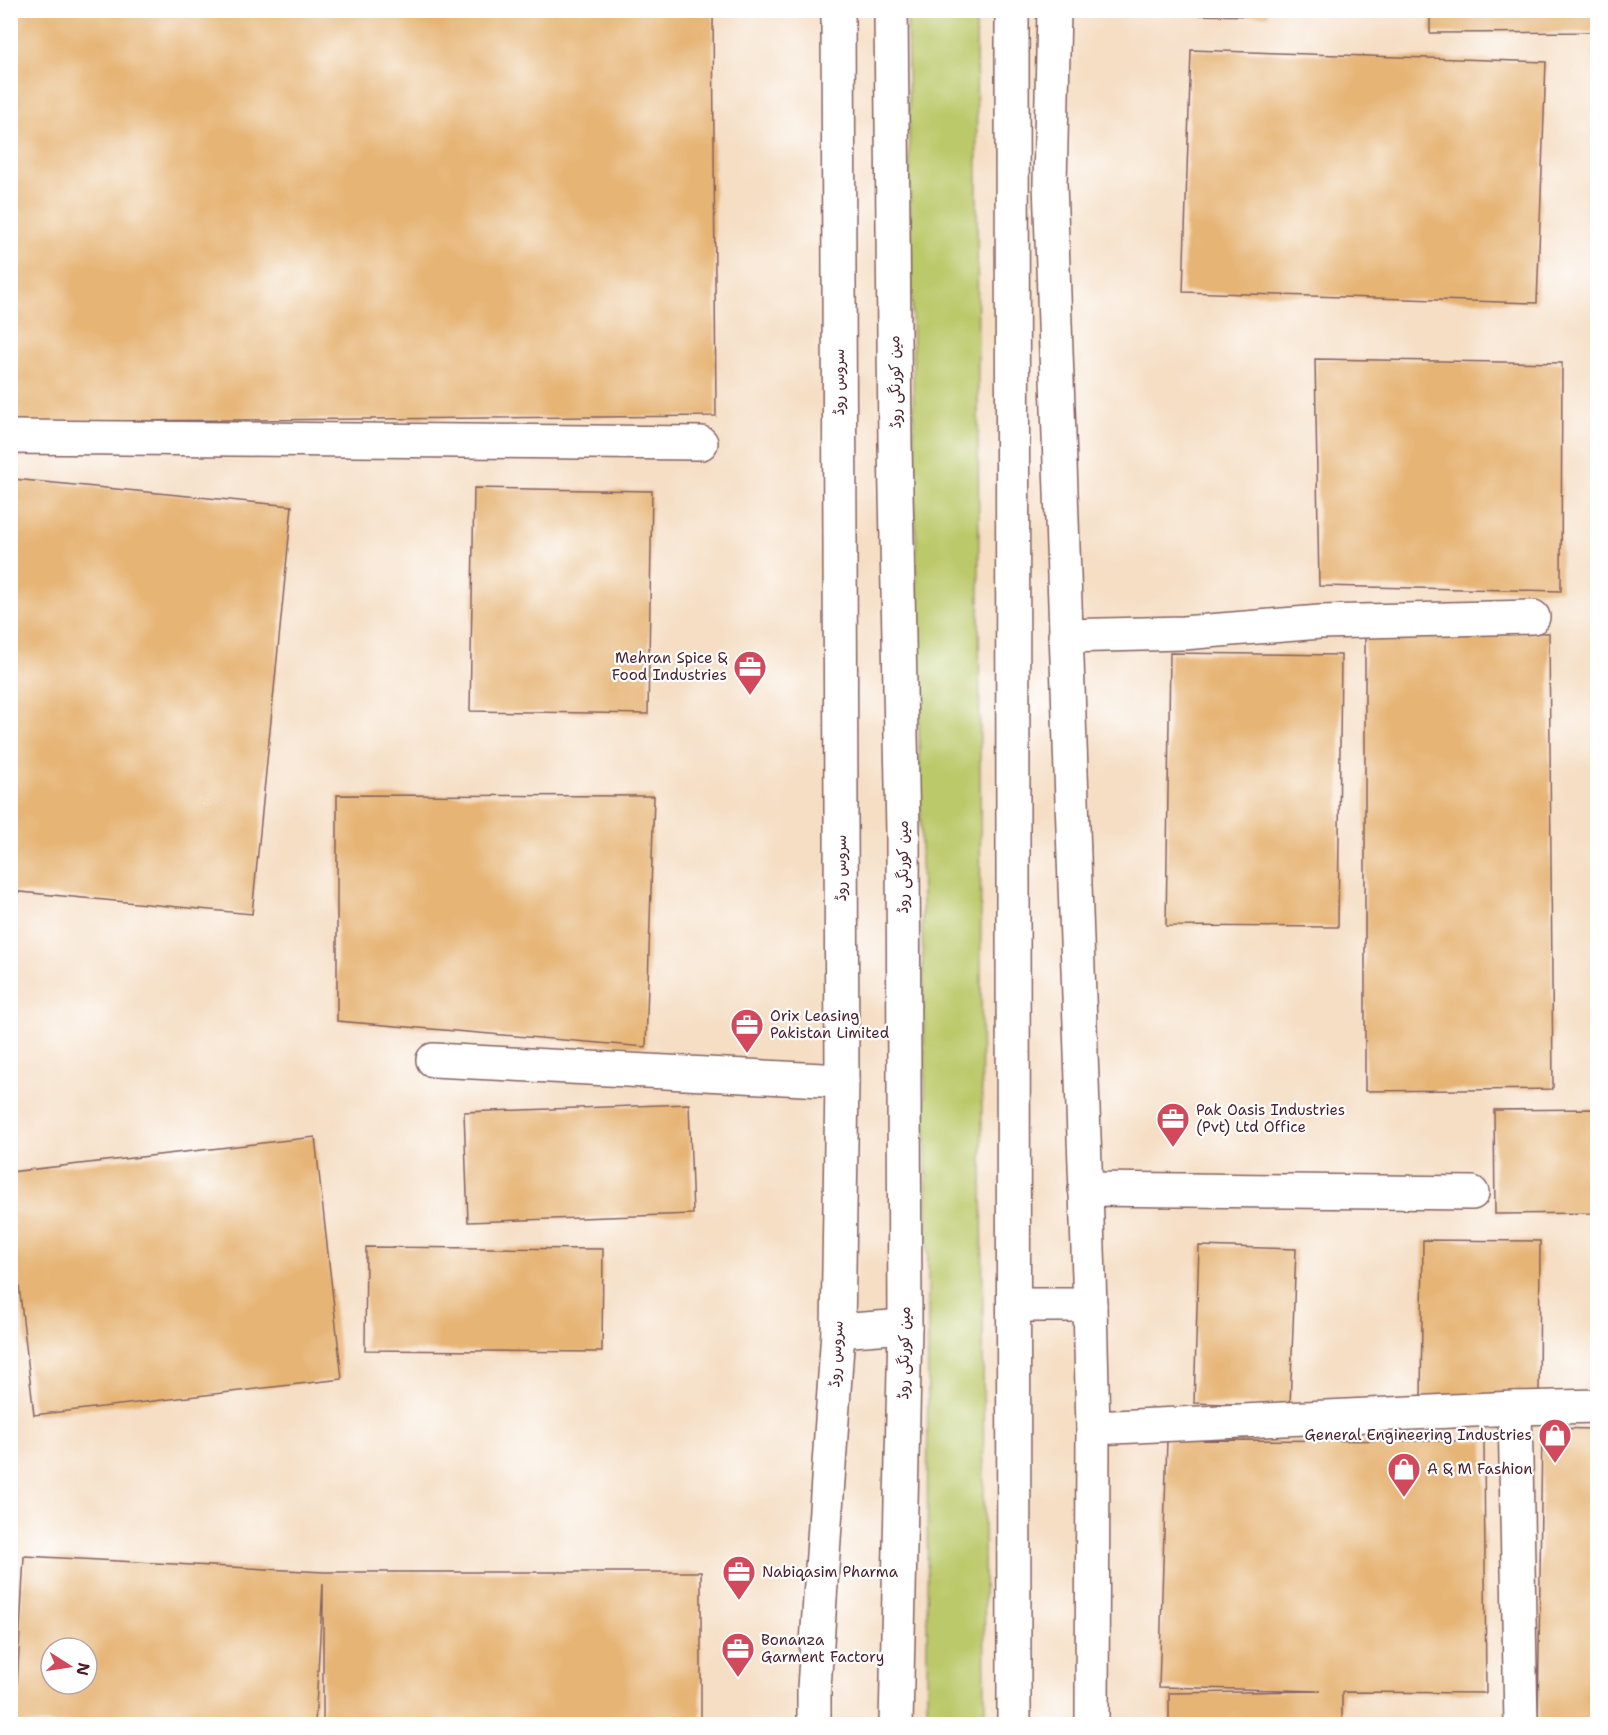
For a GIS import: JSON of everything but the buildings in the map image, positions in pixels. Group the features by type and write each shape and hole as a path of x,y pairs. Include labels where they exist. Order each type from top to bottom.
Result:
{"main road":[{"name":"سروس روڈ","path":"814,1725 814,1689 838,1331 842,1081 838,10"},
{"name":"مین کورنگی روڈ","path":"891,10 895,444 903,833 904,1326 896,1725"},
{"path":"1012,10 1014,1725"},
{"path":"1054,10 1050,183 1090,1305 1093,1428 1092,1725"},
{"path":"10,436 701,443"},
{"path":"1065,636 1183,633 1320,622 1533,616"},
{"path":"434,1060 842,1081"},
{"path":"1085,1189 1473,1193"},
{"path":"1015,1305 1090,1305"},
{"path":"838,1331 904,1326"},
{"path":"1093,1428 1598,1406"},
{"path":"1515,1408 1521,1725"}],"green space":[{"path":"907,11 976,11 985,1724 927,1724 928,1267"}],"place":[{"name":"Mehran Spice & Food Industries","path":"750,696"},
{"name":"Orix Leasing Pakistan Limited","path":"747,1054"},
{"name":"Pak Oasis Industries (Pvt) Ltd Office","path":"1173,1148"},
{"name":"General Engineering Industries","path":"1555,1464"},
{"name":"A & M Fashion","path":"1404,1498"},
{"name":"Nabiqasim Pharma","path":"739,1601"},
{"name":"Bonanza Garment Factory","path":"738,1678"}]}
